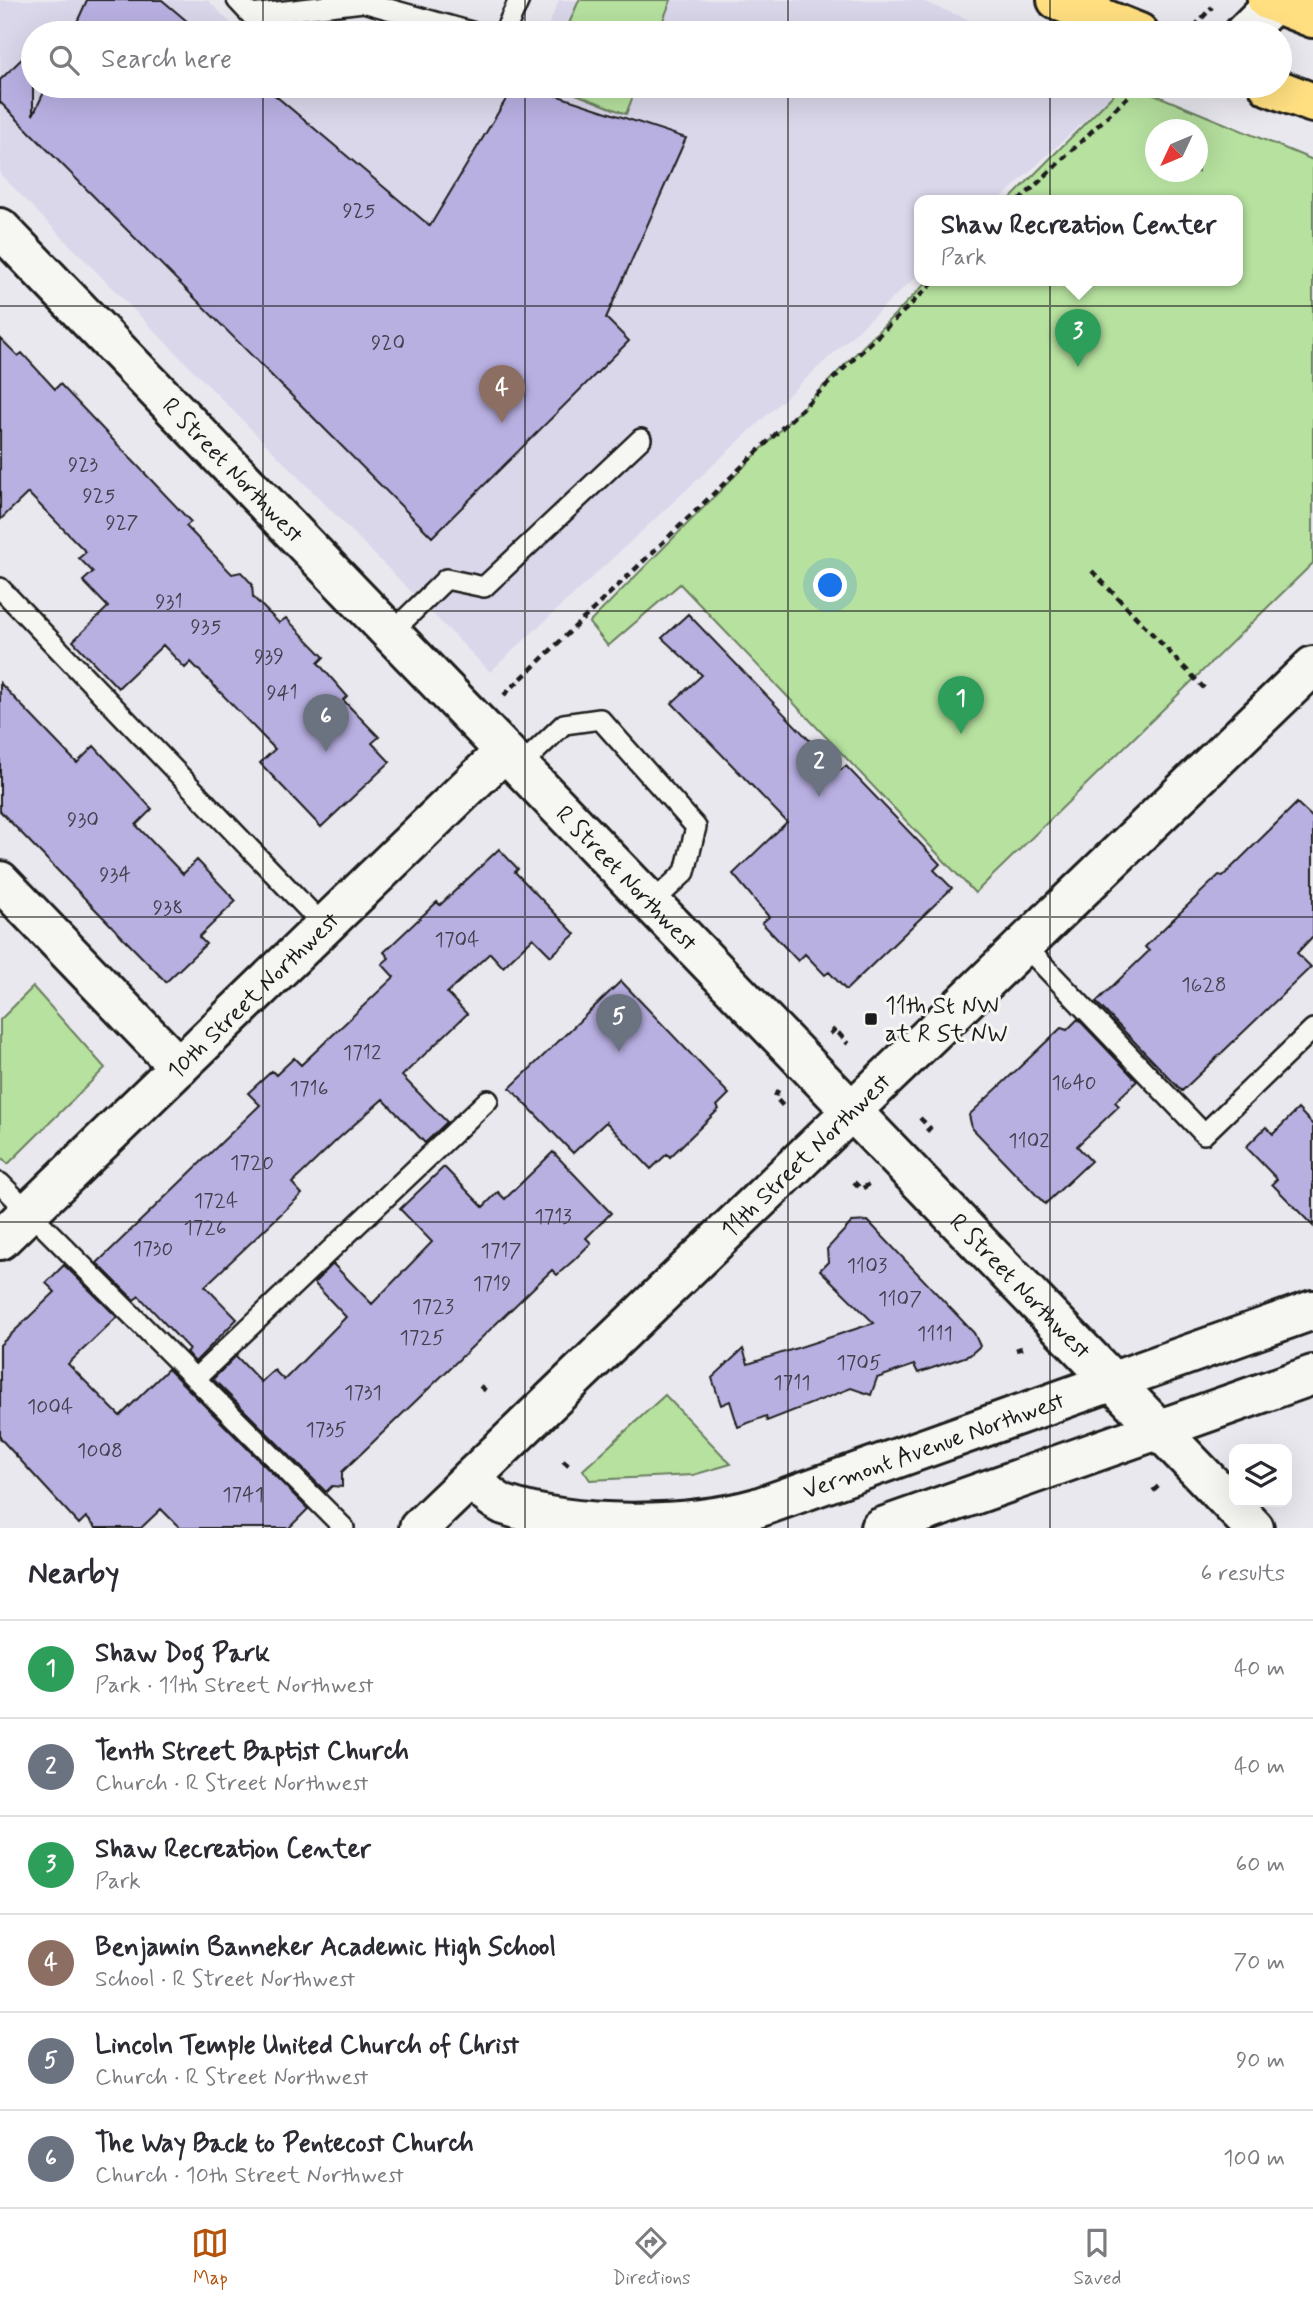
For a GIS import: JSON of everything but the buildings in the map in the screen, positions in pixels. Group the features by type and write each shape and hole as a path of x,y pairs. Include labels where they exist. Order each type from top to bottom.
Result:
{"highway":[{"path":"1057,0 1109,21"},
{"path":"1273,1 1313,18"},
{"path":"1292,95 1313,103"}],"main road":[{"path":"1255,21 1273,1"},
{"name":"R Street Northwest","path":"0,228 1254,1528"},
{"name":"11th Street Northwest","path":"419,1528 1313,666"},
{"name":"10th Street Northwest","path":"0,1240 324,926 512,759"},
{"path":"0,881 180,1067"},
{"name":"Vermont Avenue Northwest","path":"471,1478 494,1500 540,1516 634,1526 711,1520 757,1508 1313,1310"},
{"path":"880,1528 1313,1376"}],"lane":[{"path":"237,0 251,15 363,2 432,21"},
{"path":"509,21 519,0"},
{"path":"391,633 446,579 484,587 641,439"},
{"path":"0,588 324,926"},
{"path":"512,759 564,724 600,719 696,827 685,872 651,904"},
{"path":"1024,945 1204,1134 1313,1029"},
{"path":"197,1377 488,1100"},
{"path":"0,1183 197,1377 344,1528"}],"path":[{"path":"1199,21 1212,7"},
{"path":"1025,195 1126,98"},
{"path":"499,701 930,286"},
{"path":"1092,571 1204,688"},
{"path":"781,1082 775,1097 783,1107"},
{"path":"854,1182 861,1189 877,1180"},
{"path":"480,1386 486,1391"},
{"path":"563,1461 570,1467"}],"shaded area":[{"path":"0,0 208,0 228,21 21,21 21,98 1109,98 1004,195 914,195 914,279 490,672 0,174"},
{"path":"559,0 919,0 972,21 550,21"}],"green space":[{"path":"579,0 671,0 663,21 570,21"},
{"path":"586,98 632,98 626,114"},
{"path":"1110,98 1163,98 1313,160 1313,563 975,893 680,584 608,646 589,623 923,286 1243,286 1243,195 1014,195"},
{"path":"33,987 105,1068 8,1164 0,1156 0,1020"},
{"path":"665,1395 731,1464 693,1475 590,1480 583,1470"}],"place":[{"name":"Shaw Recreation Center","path":"1078,367"},
{"name":"Benjamin Banneker Academic High School","path":"502,423"},
{"name":"Shaw Dog Park","path":"961,734"},
{"name":"The Way Back to Pentecost Church","path":"326,752"},
{"name":"Tenth Street Baptist Church","path":"819,797"},
{"name":"11th St NW at R St NW","path":"871,1019"},
{"name":"Lincoln Temple United Church of Christ","path":"619,1052"}]}
